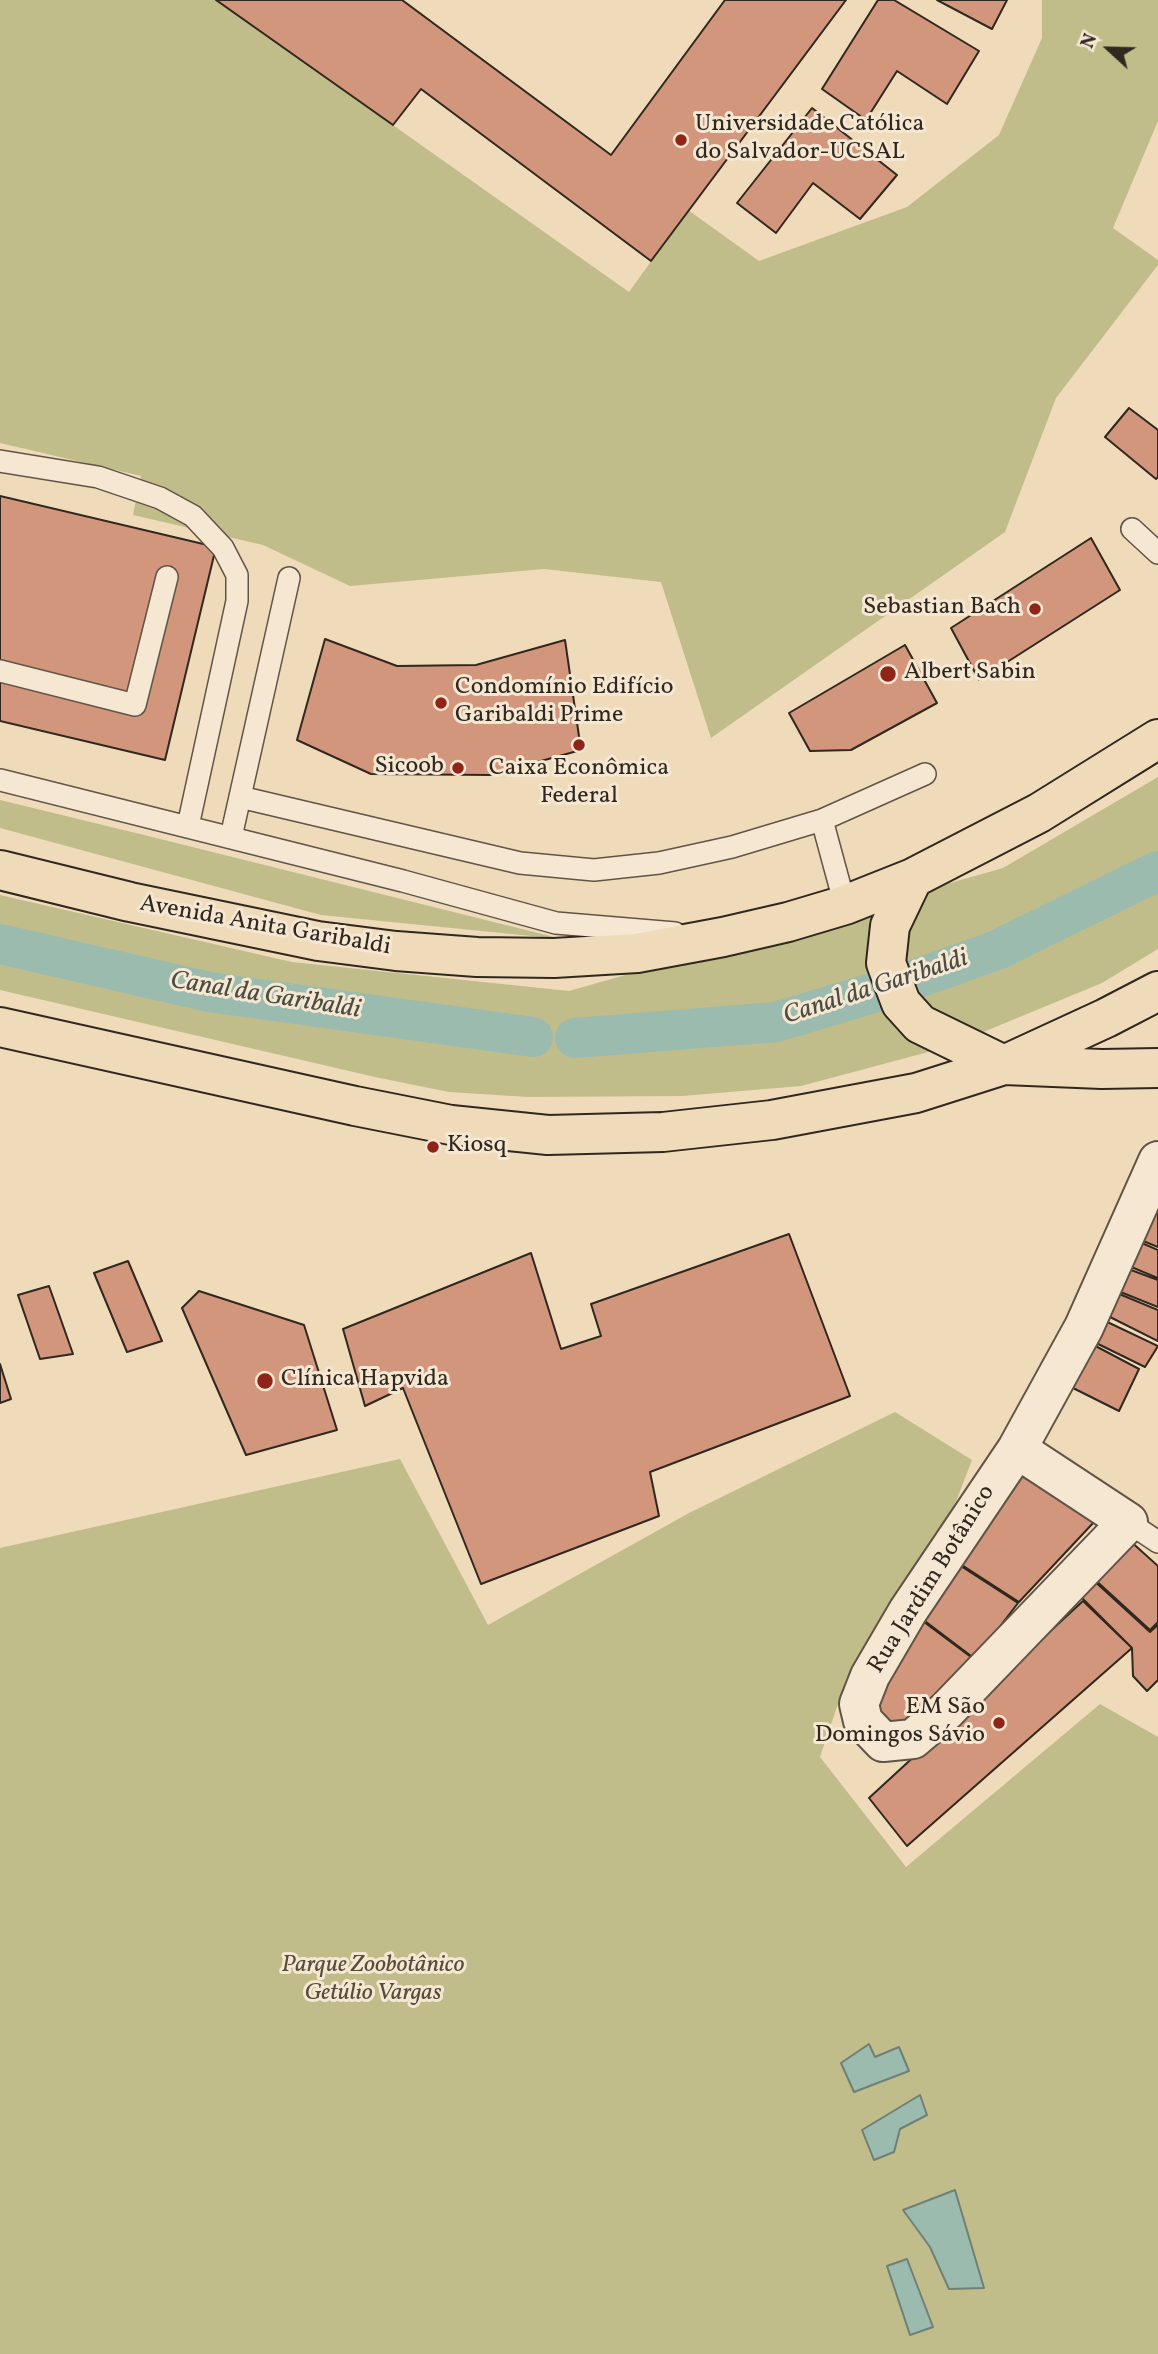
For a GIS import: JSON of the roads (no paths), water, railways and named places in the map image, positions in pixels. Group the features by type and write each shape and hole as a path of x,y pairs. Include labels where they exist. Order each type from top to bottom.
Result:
{"main road":[{"name":"Avenida Anita Garibaldi","path":"0,870 130,902 318,941 396,951 477,957 554,958 637,953 723,937 845,905 913,878 1039,813 1158,739"},
{"path":"913,878 890,926 886,963 901,1003 920,1024 1004,1065 1158,1069"},
{"path":"0,1027 451,1125 548,1135 663,1132 772,1120 916,1093 1004,1065 1158,991"}],"street":[{"name":"Rua Jardim Botânico","path":"1017,1449 1143,1532 913,1739 883,1742 863,1721 859,1704 870,1676 908,1611 1017,1449 1084,1327 1158,1161"}],"lane":[{"path":"0,461 98,477 160,498 193,516 223,548 237,575 237,601 188,827"},
{"path":"1132,529 1158,553"},
{"path":"0,671 135,705 166,577"},
{"path":"231,837 289,578"},
{"path":"240,797 520,863 594,870 659,863 821,820 925,774"},
{"path":"0,780 231,837 556,923 723,937"},
{"path":"821,820 845,905"}],"waterway":[{"name":"Canal da Garibaldi","path":"575,1038 776,1022 893,987 997,950 1158,871"},
{"name":"Canal da Garibaldi","path":"0,944 209,992 533,1037"}],"place":[{"name":"Universidade Católica do Salvador-UCSAL","path":"681,140"},
{"name":"Sebastian Bach","path":"1035,609"},
{"name":"Albert Sabin","path":"888,674"},
{"name":"Condomínio Edifício Garibaldi Prime","path":"441,703"},
{"name":"Caixa Econômica Federal","path":"579,745"},
{"name":"Sicoob","path":"458,768"},
{"name":"Kiosq","path":"433,1147"},
{"name":"Clínica Hapvida","path":"265,1381"},
{"name":"EM São Domingos Sávio","path":"999,1723"}],"park label":[{"name":"Parque Zoobotânico Getúlio Vargas","path":"373,1981"}]}
